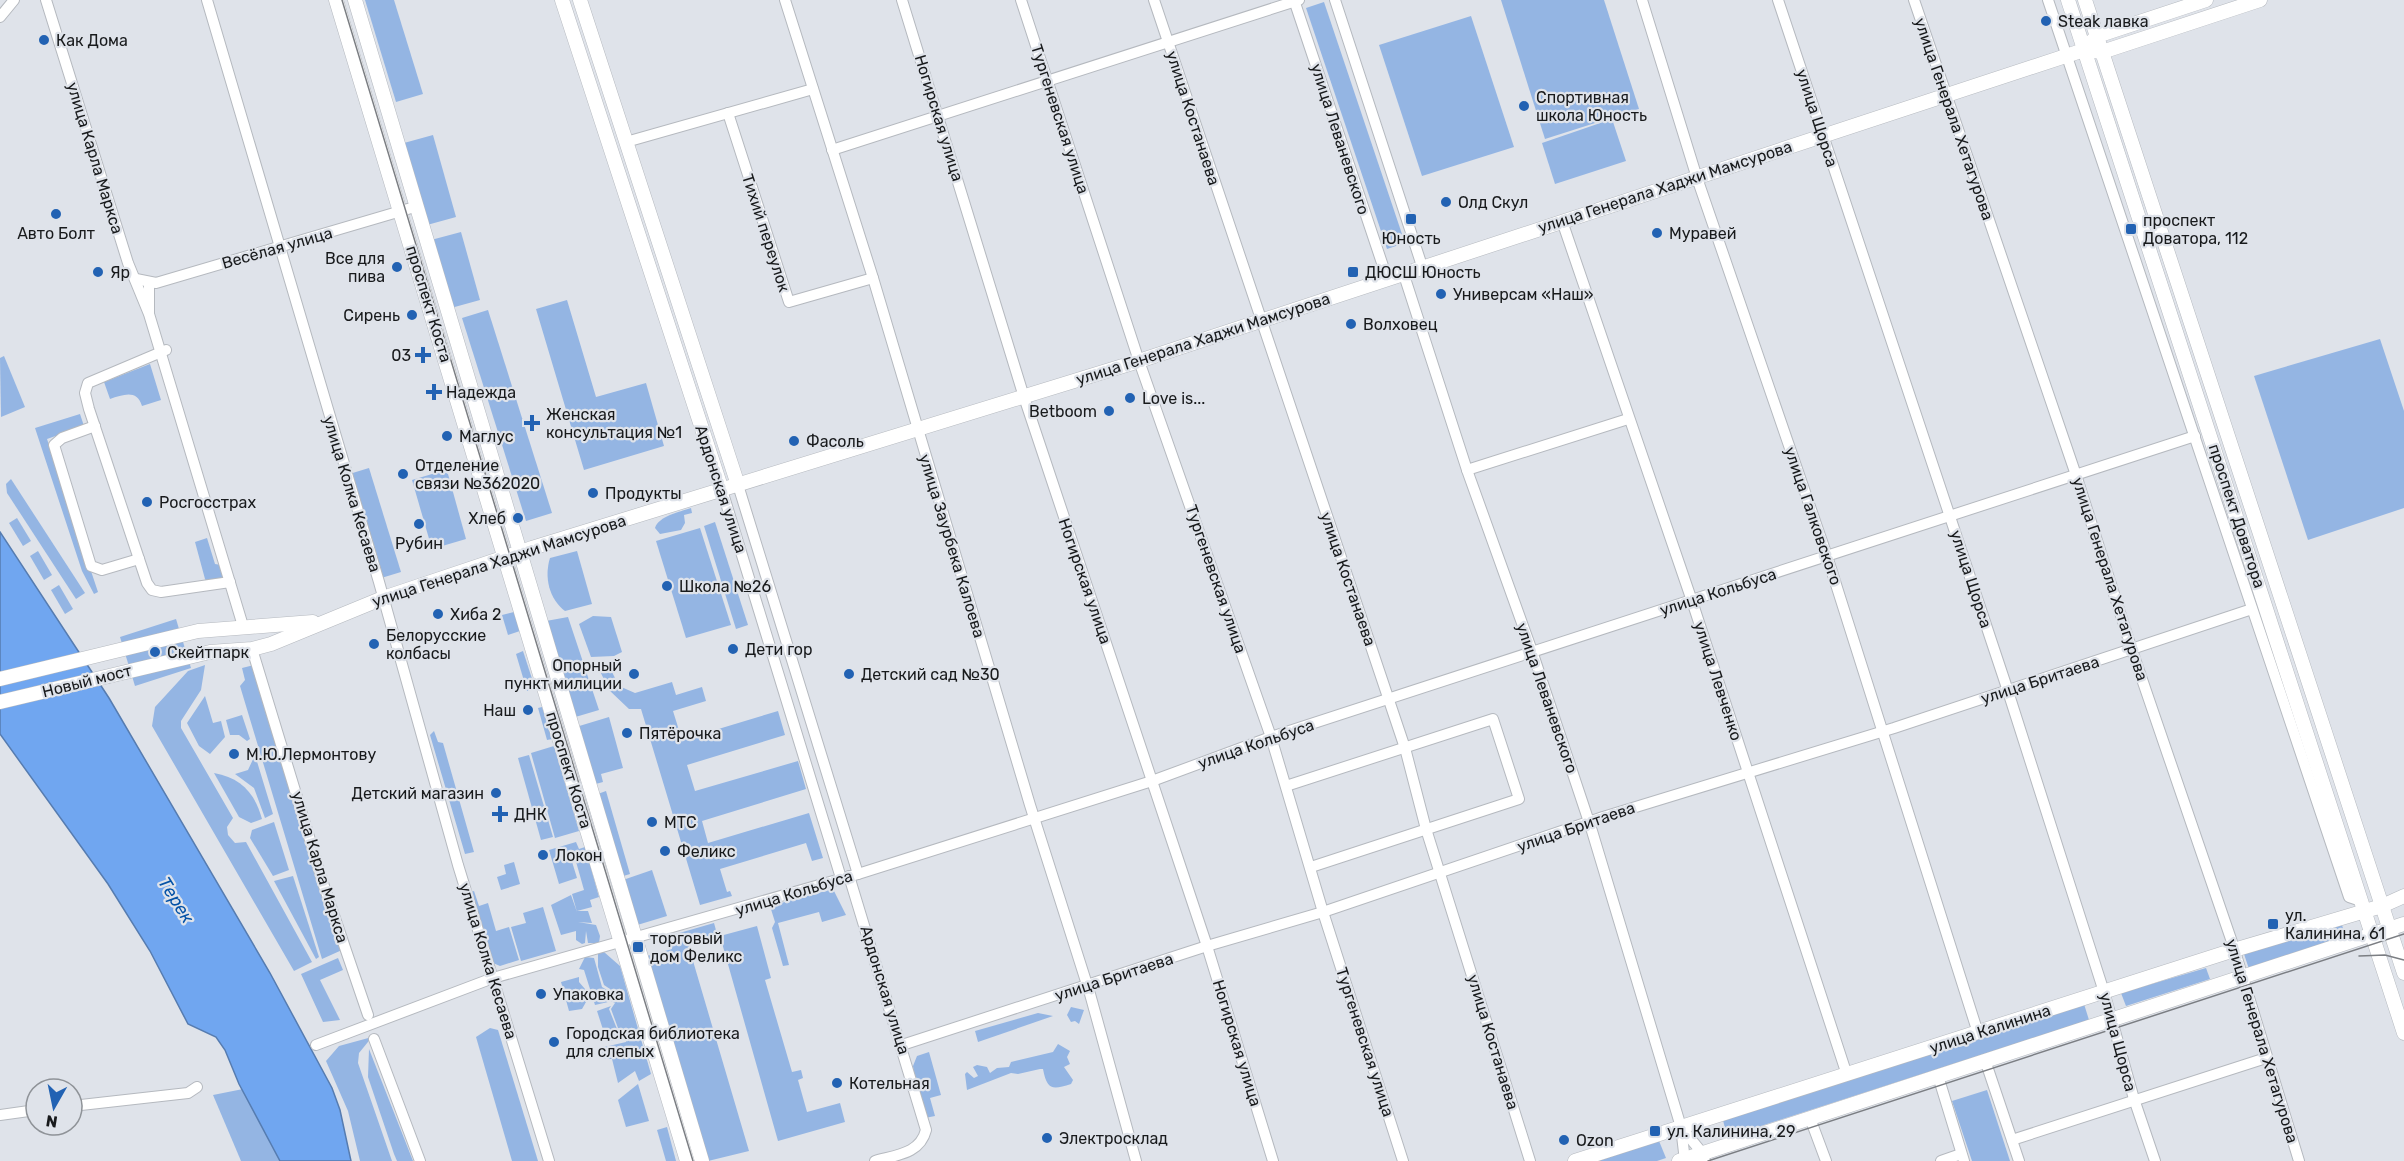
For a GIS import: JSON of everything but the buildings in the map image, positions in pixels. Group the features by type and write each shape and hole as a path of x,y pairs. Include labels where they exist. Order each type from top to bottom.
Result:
{"main road":[{"name":"проспект Коста","path":"336,0 505,558 628,941 702,1161"},
{"name":"проспект Коста","path":"355,0 520,553 687,1161"},
{"name":"Ардонская улица","path":"562,0 722,490"},
{"name":"Ардонская улица","path":"580,0 738,485"},
{"name":"проспект Доватора","path":"2068,0 2404,1033"},
{"name":"проспект Доватора","path":"2085,0 2404,973"},
{"name":"улица Генерала Хаджи Мамсурова","path":"2084,50 2097,36 2206,0"},
{"name":"улица Генерала Хаджи Мамсурова","path":"210,652 252,649 271,644 383,598 520,553 1139,361 1403,272 2084,50 2102,52 2260,0"},
{"name":"улица Генерала Хаджи Мамсурова","path":"198,631 321,622"},
{"name":"Новый мост","path":"0,679 198,631"},
{"name":"Новый мост","path":"0,702 210,652"},
{"name":"улица Калинина","path":"1575,1161 1978,1033 2363,906 2382,906 2404,896"},
{"name":"улица Калинина","path":"1683,1160 1704,1157 1809,1118 2404,924"}],"street":[{"path":"0,17 14,0"},
{"name":"улица Карла Маркса","path":"46,0 128,263 163,351 243,626"},
{"name":"улица Колка Кесаева","path":"207,0 493,978 549,1161"},
{"name":"улица Заурбека Калоева","path":"785,0 873,278 1034,818 1088,986 1136,1161"},
{"name":"Ногирская улица","path":"902,0 1024,397 1206,946 1273,1161"},
{"name":"Тургеневская улица","path":"1021,0 1139,361 1271,737 1323,912 1403,1161"},
{"name":"улица Костанаева","path":"1154,0 1405,748 1426,829 1530,1161"},
{"path":"832,150 1169,43 1296,0"},
{"name":"улица Леваневского","path":"1296,0 1387,278"},
{"path":"1335,0 1422,266"},
{"name":"улица Галковского","path":"1642,0 1697,178 1827,556 1978,1033"},
{"name":"улица Щорса","path":"1778,0 2007,691 2113,1018 2134,1099 2155,1161"},
{"name":"улица Генерала Хетагурова","path":"1914,0 2076,475 2132,650 2234,950 2299,1161"},
{"path":"2048,0 2349,897 2363,906"},
{"path":"626,142 813,89"},
{"name":"Тихий переулок","path":"728,113 789,302 873,278"},
{"name":"Весёлая улица","path":"149,283 279,249 418,206"},
{"name":"улица Левченко","path":"1562,221 1692,601 1847,1075"},
{"name":"улица Леваневского","path":"1403,272 1467,470 1532,651 1589,822 1681,1126 1683,1160"},
{"path":"136,279 149,283"},
{"name":"улица Карла Маркса","path":"149,283 149,314"},
{"path":"163,351 88,383 85,393 147,583 156,592 230,582"},
{"path":"1467,470 1628,419"},
{"path":"95,426 62,438 54,445 91,566 102,570 139,559"},
{"name":"улица Кольбуса","path":"316,1045 493,978 849,876 1152,782 1271,737 2195,436"},
{"name":"Ардонская улица","path":"738,485 849,876"},
{"name":"Ардонская улица","path":"722,490 849,876 924,1118 926,1130 924,1139 911,1151 875,1161"},
{"name":"улица Бритаева","path":"902,1046 1206,946 1323,912 1589,822 2007,691 2252,609"},
{"name":"улица Карла Маркса","path":"252,649 324,886 368,1015"},
{"path":"1286,786 1493,719 1519,799 1311,867"},
{"path":"374,1039 420,1161"},
{"path":"2012,1140 2266,1058"},
{"path":"1985,1060 2019,1161"},
{"path":"1938,1076 1963,1158 1941,1161"},
{"path":"84,1105 188,1093 197,1087"},
{"path":"0,1115 24,1112"},
{"path":"1809,1118 1826,1161"},
{"name":"улица Леваневского","path":"1681,1126 1704,1157"}],"shaded area":[{"path":"365,0 394,0 423,94 396,102"},
{"path":"1501,0 1604,0 1639,109 1545,139"},
{"path":"1324,2 1405,243 1387,249 1306,8"},
{"path":"1471,16 1514,147 1422,176 1379,45"},
{"path":"1612,119 1626,161 1555,184 1542,143"},
{"path":"433,135 456,217 427,225 404,143"},
{"path":"461,232 480,300 451,308 431,240"},
{"path":"567,300 596,397 646,383 664,446 584,470 536,309"},
{"path":"488,310 552,513 526,521 462,318"},
{"path":"2380,339 2404,411 2404,508 2308,540 2254,376"},
{"path":"4,356 25,407 1,417 0,358"},
{"path":"150,364 161,400 142,406 137,397 133,395 110,399 104,382"},
{"path":"80,414 84,426 47,439 98,592 94,594 82,571 35,428"},
{"path":"369,468 401,572 378,579 346,475"},
{"path":"442,471 448,474 466,539 432,549 412,480"},
{"path":"11,479 85,593 76,599 7,493 6,484"},
{"path":"691,508 692,513 684,515 685,523 681,530 660,534 655,528 665,517"},
{"path":"17,518 31,541 23,546 9,523"},
{"path":"715,522 748,625 736,629 704,526"},
{"path":"700,528 731,625 686,638 656,541"},
{"path":"207,538 215,564 221,565 225,579 207,582 205,579 195,542"},
{"path":"38,551 52,575 44,580 30,556"},
{"path":"577,551 592,604 565,611 555,600 549,587 548,565 550,558"},
{"path":"59,585 73,609 65,614 51,590"},
{"path":"514,612 520,631 508,635 502,615"},
{"path":"593,616 611,617 622,652 614,656 591,657 579,624"},
{"path":"568,617 599,710 572,718 546,621"},
{"name":"Скейтпарк","path":"176,619 191,668 135,686 120,637"},
{"path":"523,651 535,688 527,691 516,654"},
{"path":"205,665 201,690 181,721 181,728 233,818 227,827 228,835 235,843 246,842 312,962 294,971 152,726 155,707 188,671"},
{"path":"254,665 342,950 322,959 240,686 245,680 242,668"},
{"path":"611,670 619,686 635,693 672,682 676,695 702,687 706,701 673,711 682,740 778,711 785,735 687,765 695,791 798,761 806,789 702,821 708,843 809,813 823,858 812,861 806,843 720,869 727,892 730,891 732,896 700,905 641,709 629,709 609,690 600,671"},
{"path":"205,696 213,723 221,721 225,737 210,754 199,746 187,723"},
{"path":"542,707 552,739 547,740 538,708"},
{"path":"242,715 250,739 247,741 239,735 230,735 226,720"},
{"path":"609,717 623,768 601,774 603,782 592,785 576,727"},
{"path":"434,731 438,742 443,743 474,852 465,854 430,735"},
{"path":"554,746 579,831 555,838 531,753"},
{"path":"255,755 273,814 265,818 254,788 235,774 248,770"},
{"path":"529,755 553,837 541,840 518,758"},
{"path":"214,773 224,775 246,788 262,819 251,823 239,817"},
{"path":"606,791 630,874 620,877 595,795"},
{"path":"274,822 289,870 273,876 250,838 252,830"},
{"path":"576,842 579,849 585,847 599,897 590,900 592,907 577,911 588,911 592,923 578,922 596,925 600,936 599,943 588,943 586,931 585,943 582,944 576,940 576,931 561,935 551,905 571,895 577,912 572,894 584,890 573,851 569,852 577,878 559,884 549,850"},
{"path":"514,862 520,884 501,890 497,877 506,874 504,865"},
{"path":"652,870 667,916 634,926 620,881"},
{"path":"293,876 319,957 316,959 274,881"},
{"path":"833,889 846,915 822,922 819,912 778,923 789,965 783,966 772,928 775,922 770,906"},
{"path":"474,891 479,906 488,903 496,931 509,927 519,960 500,966 493,963 471,892"},
{"path":"543,907 556,951 521,961 511,927 526,923 523,913"},
{"path":"714,923 719,941 712,943 710,937 688,944 749,1151 708,1161 647,956 672,949 669,936"},
{"path":"2342,925 2345,936 2249,969 2244,954"},
{"path":"757,926 771,978 765,980 792,1072 801,1070 803,1078 798,1080 807,1112 840,1103 845,1122 778,1141 720,936"},
{"path":"604,952 620,966 651,1074 639,1081 635,1071 618,1083 612,1059 604,1059 600,1048 626,1042 625,1029 618,1028 611,1009 615,1003 607,999 610,989 604,985 598,967 598,953"},
{"path":"585,957 594,958 602,987 607,990 605,998 608,1002 595,1005 584,970 579,969"},
{"path":"338,958 343,970 320,980 340,1020 323,1022 301,974"},
{"path":"2206,968 2210,979 2126,1006 2121,993"},
{"path":"579,977 579,982 585,989 583,998 586,1002 582,1009 569,1011 561,982"},
{"path":"2084,1004 2089,1020 1727,1137 1723,1120"},
{"path":"611,1006 609,1009 617,1029 623,1030 624,1038 607,1042 597,1011"},
{"path":"1071,1007 1084,1010 1079,1024 1075,1021 1071,1022 1067,1015"},
{"path":"1038,1013 1053,1016 978,1042 975,1031"},
{"path":"490,1028 498,1030 538,1161 512,1161 476,1037"},
{"path":"372,1037 359,1053 358,1063 392,1161 360,1161 348,1111 326,1061 339,1046"},
{"path":"1058,1044 1070,1051 1067,1057 1070,1064 1064,1067 1073,1080 1071,1084 1051,1087 1046,1081 1043,1069 1040,1069 1018,1074 1011,1073 967,1090 965,1074 967,1072 974,1078 978,1076 973,1067 977,1065 987,1067 990,1073 997,1068 1009,1067 1011,1062 1053,1052"},
{"path":"369,1049 413,1161 397,1161 394,1154 368,1077"},
{"path":"929,1052 941,1095 930,1098 935,1116 925,1118 913,1066 917,1056"},
{"path":"638,1084 649,1121 626,1127 618,1100"},
{"path":"243,1089 280,1161 241,1161 213,1095"},
{"path":"1987,1090 2010,1161 1972,1161 1952,1101"},
{"path":"667,1127 676,1161 666,1161 657,1130"},
{"path":"1659,1141 1666,1158 1657,1161 1598,1161"}],"water":[{"name":"Терек","path":"0,532 109,698 270,973 332,1088 340,1110 351,1161 280,1161 239,1084 225,1050 216,1037 188,1024 150,951 108,884 0,734"}],"tram line":[{"path":"342,0 693,1161"},
{"path":"1708,1161 2404,934"},
{"path":"2359,956 2385,955 2404,960"}],"place":[{"name":"Steak лавка","path":"2046,21"},
{"name":"Как Дома","path":"44,40"},
{"name":"Спортивная школа Юность","path":"1524,106"},
{"name":"Олд Скул","path":"1446,202"},
{"name":"Авто Болт","path":"56,214"},
{"name":"Юность","path":"1411,219"},
{"name":"проспект Доватора, 112","path":"2131,229"},
{"name":"Муравей","path":"1657,233"},
{"name":"Все для пива","path":"397,267"},
{"name":"Яр","path":"98,272"},
{"name":"ДЮСШ Юность","path":"1353,272"},
{"name":"Универсам «Наш»","path":"1441,294"},
{"name":"Сирень","path":"412,315"},
{"name":"Волховец","path":"1351,324"},
{"name":"03","path":"423,355"},
{"name":"Надежда","path":"434,392"},
{"name":"Love is...","path":"1130,398"},
{"name":"Betboom","path":"1109,411"},
{"name":"Женская консультация №1","path":"532,423"},
{"name":"Маглус","path":"447,436"},
{"name":"Фасоль","path":"794,441"},
{"name":"Отделение связи №362020","path":"403,474"},
{"name":"Продукты","path":"593,493"},
{"name":"Росгосстрах","path":"147,502"},
{"name":"Хлеб","path":"518,518"},
{"name":"Рубин","path":"419,524"},
{"name":"Школа №26","path":"667,586"},
{"name":"Хиба 2","path":"438,614"},
{"name":"Белорусские колбасы","path":"374,644"},
{"name":"Дети гор","path":"733,649"},
{"name":"Скейтпарк","path":"155,652"},
{"name":"Опорный пункт милиции","path":"634,674"},
{"name":"Детский сад №30","path":"849,674"},
{"name":"Наш","path":"528,710"},
{"name":"Пятёрочка","path":"627,733"},
{"name":"М.Ю.Лермонтову","path":"234,754"},
{"name":"Детский магазин","path":"496,793"},
{"name":"ДНК","path":"500,814"},
{"name":"МТС","path":"652,822"},
{"name":"Феликс","path":"665,851"},
{"name":"Локон","path":"543,855"},
{"name":"ул. Калинина, 61","path":"2273,924"},
{"name":"торговый дом Феликс","path":"638,947"},
{"name":"Упаковка","path":"541,994"},
{"name":"Городская библиотека для слепых","path":"554,1042"},
{"name":"Котельная","path":"837,1083"},
{"name":"ул. Калинина, 29","path":"1655,1131"},
{"name":"Электросклад","path":"1047,1138"},
{"name":"Ozon","path":"1564,1140"}]}
